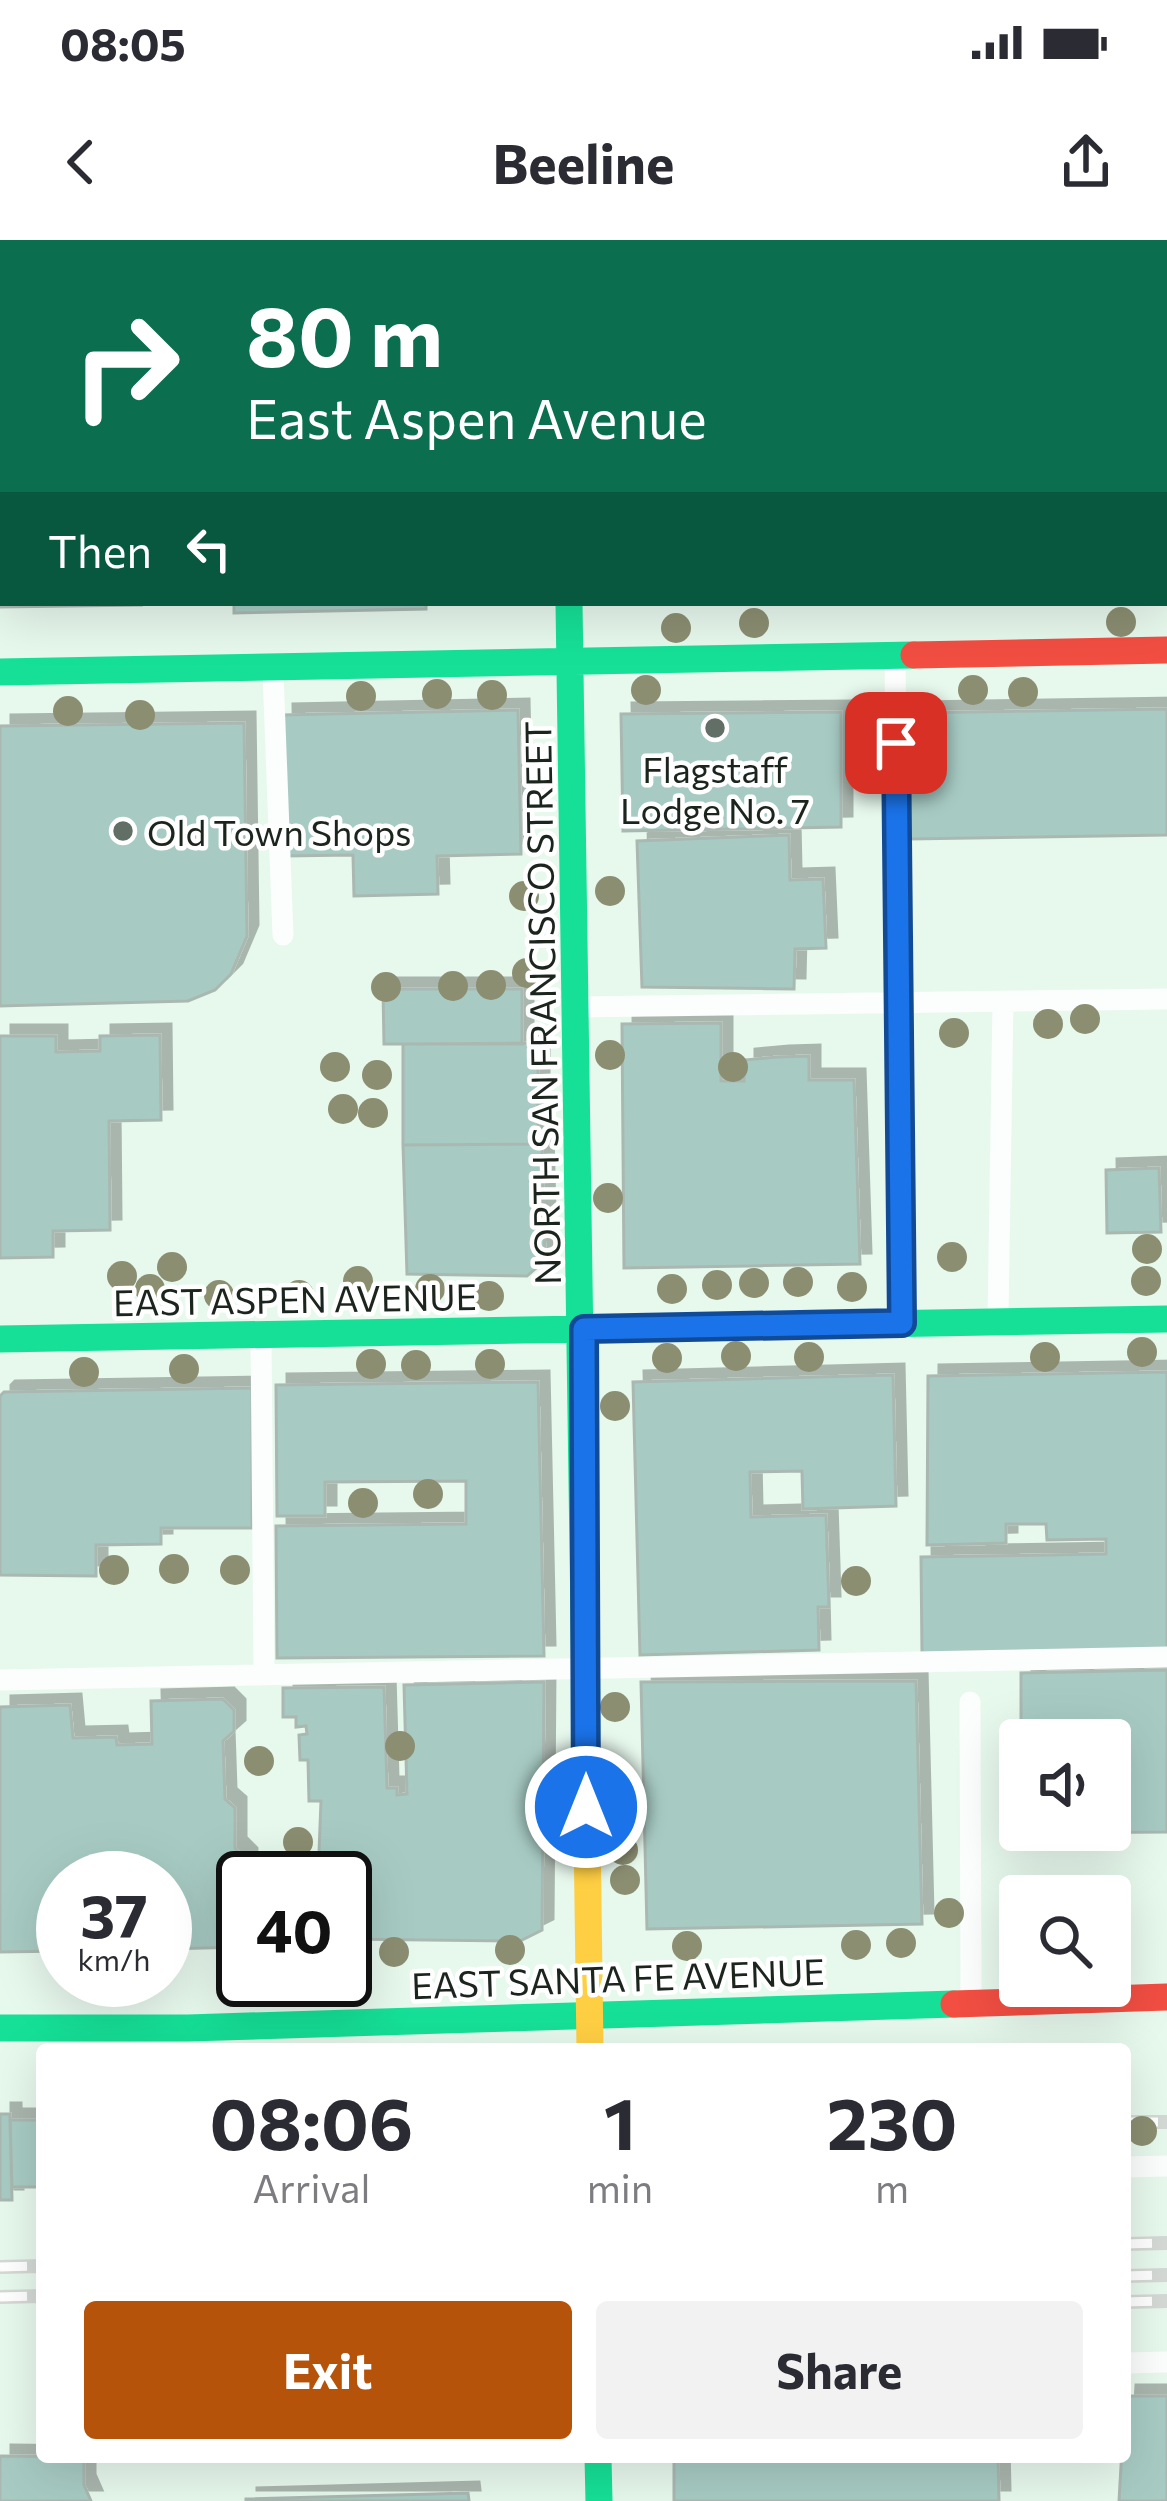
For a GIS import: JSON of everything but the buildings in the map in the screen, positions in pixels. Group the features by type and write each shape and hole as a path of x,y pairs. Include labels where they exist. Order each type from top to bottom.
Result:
{"street":[{"name":"NORTH SAN FRANCISCO STREET","path":"569,606 584,1329 590,2043"},
{"path":"0,672 1167,650"},
{"name":"EAST ASPEN AVENUE","path":"0,1340 1167,1319"},
{"name":"EAST SANTA FE AVENUE","path":"0,2028 1167,1997"},
{"path":"598,2463 599,2501"}],"lane":[{"path":"895,655 902,1323"},
{"path":"273,667 283,935"},
{"path":"575,1007 1167,999"},
{"path":"998,1322 1003,1001"},
{"path":"261,1335 265,1674"},
{"path":"0,1680 1167,1657"},
{"path":"970,1702 971,2001"},
{"path":"1131,2167 1167,2166"},
{"path":"1131,2363 1167,2362"}],"railway":[{"path":"1131,2122 1167,2122"},
{"path":"1131,2244 1167,2243"},
{"path":"0,2267 36,2266"},
{"path":"1131,2276 1167,2275"},
{"path":"0,2297 36,2296"},
{"path":"1131,2302 1167,2301"}],"traffic: fast":[{"path":"569,606 585,1685"},
{"path":"0,672 914,655"},
{"path":"0,1339 1167,1319"},
{"path":"0,2028 188,2028 954,2004"},
{"path":"598,2463 599,2501"}],"traffic: slow":[{"path":"585,1685 590,2043"}],"traffic: jam":[{"path":"914,655 1167,650"},
{"path":"954,2004 1167,1997"}],"place":[{"name":"Flagstaff Lodge No. 7","path":"715,728"},
{"name":"Old Town Shops","path":"123,831"}],"route":[{"path":"586,1807 584,1329 902,1323 896,743"}]}
